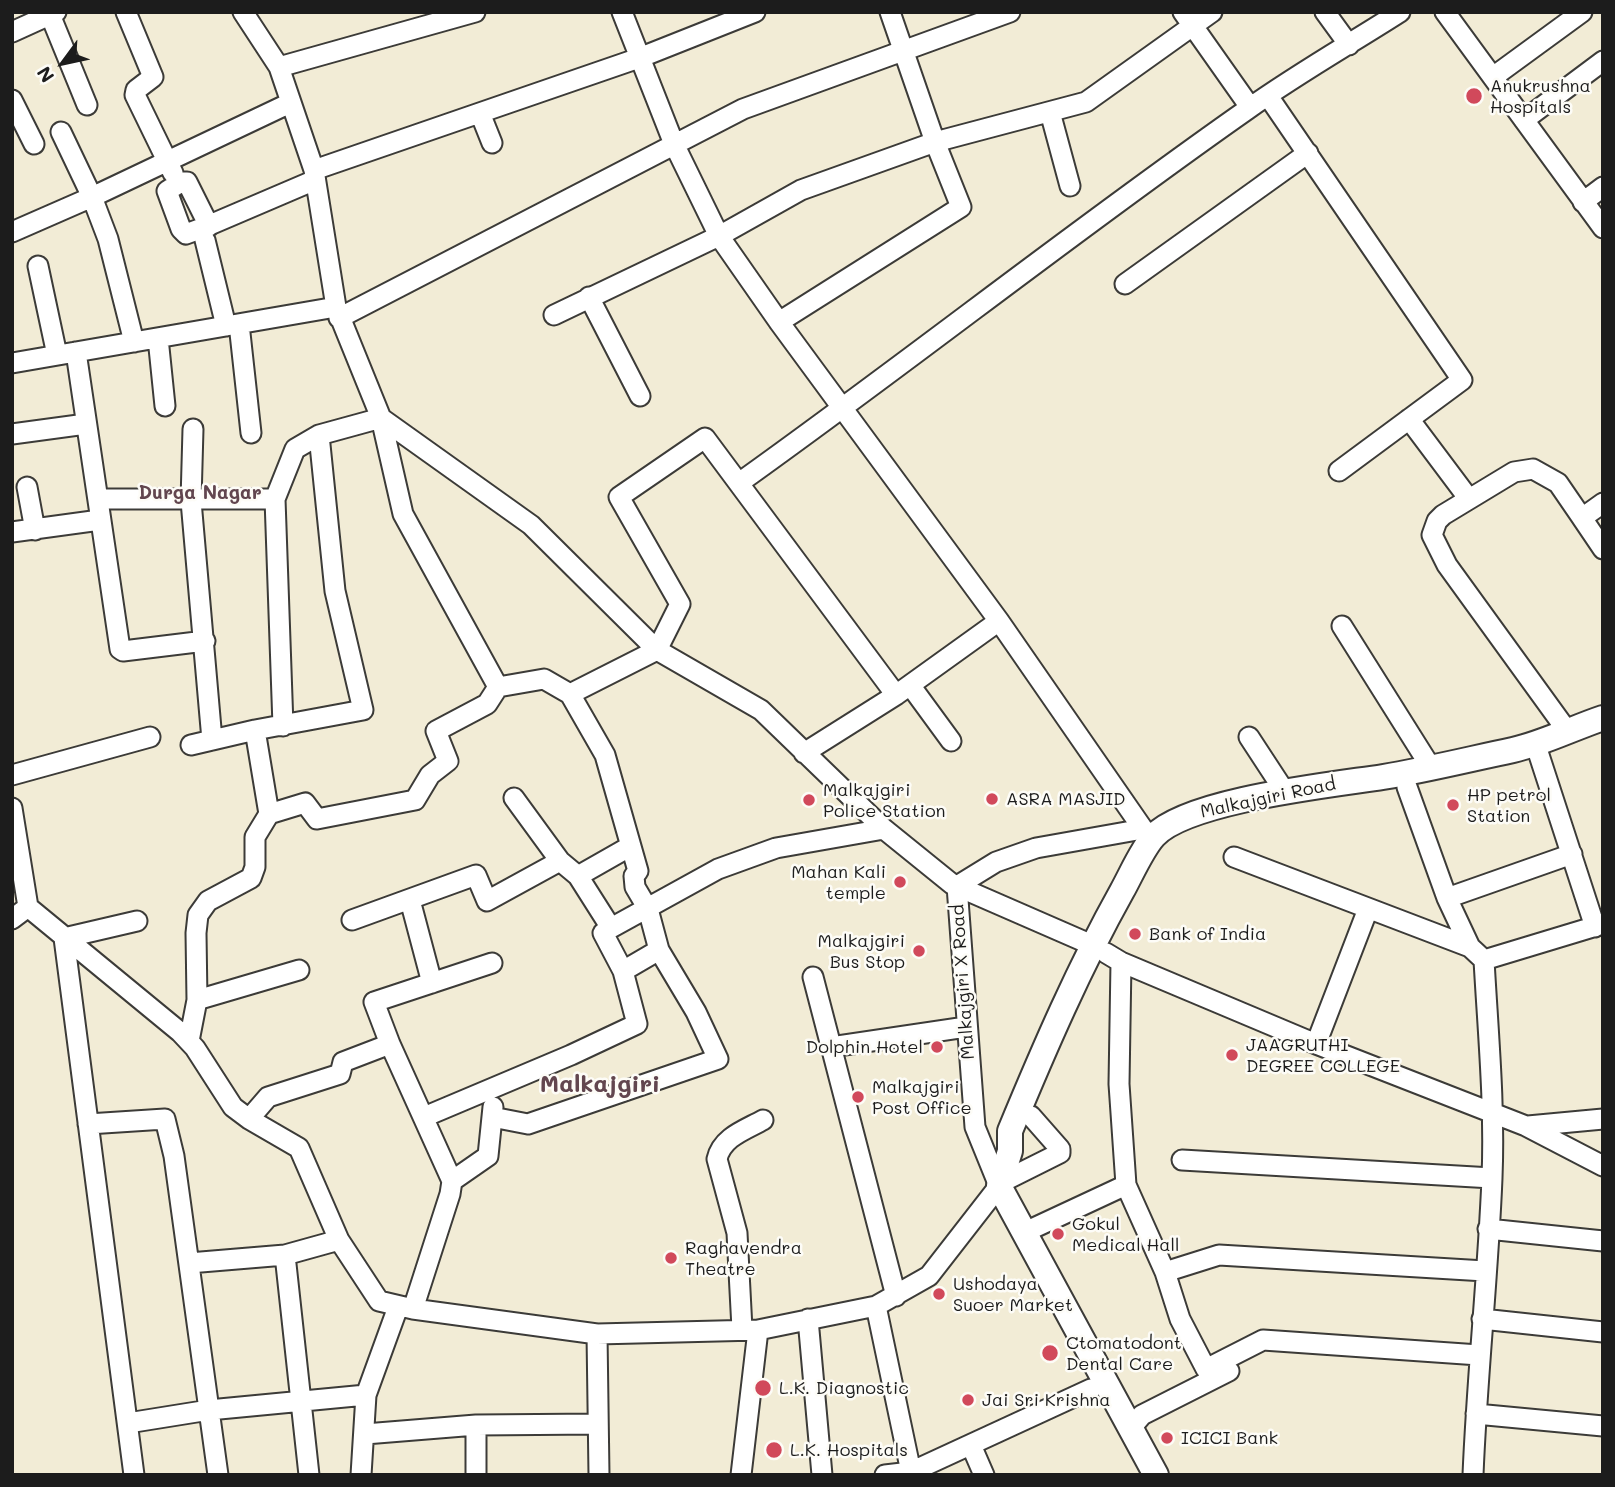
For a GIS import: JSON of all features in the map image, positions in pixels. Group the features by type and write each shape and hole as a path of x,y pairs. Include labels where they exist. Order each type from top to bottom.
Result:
{"main road":[{"name":"Malkajgiri Road","path":"1153,836 1173,821 1195,813 1284,792 1349,780 1383,777 1517,749 1603,718"},
{"name":"Malkajgiri Road","path":"1153,836 1287,806 1407,788 1603,736"},
{"name":"Malkajgiri Road","path":"1010,1151 1023,1139 1042,1085 1090,981 1156,852 1153,836"},
{"name":"Malkajgiri Road","path":"999,1184 1010,1151 1010,1131 1068,994 1106,953"},
{"path":"999,1184 1023,1233 1102,1371 1156,1475"},
{"path":"1063,1307 1074,1348 1091,1389 1139,1475"}],"street":[{"path":"126,12 153,74 152,80 138,88 135,95 177,185"},
{"path":"243,12 279,67 314,175 337,312 381,418 403,514 498,687"},
{"path":"279,67 475,12"},
{"path":"622,12 674,144 719,236 1153,836"},
{"path":"251,433 232,325 207,233 190,184 184,181 169,189 167,193 183,232 207,233 314,175 480,113 639,58 755,12"},
{"path":"779,322 961,207 935,142 890,12"},
{"path":"13,361 232,325 337,312 743,109 1010,12"},
{"path":"554,315 719,236 801,190 935,142 1086,102 1189,19 1212,12"},
{"path":"1325,12 1349,45"},
{"path":"739,483 845,408 1091,222 1250,107 1400,12"},
{"path":"1445,12 1603,228"},
{"path":"1493,77 1582,12"},
{"path":"12,32 51,13 87,105"},
{"path":"1189,19 1250,107"},
{"path":"1524,120 1603,61"},
{"path":"1268,96 1462,380 1339,471"},
{"path":"12,100 34,144"},
{"path":"12,232 168,162 290,103"},
{"path":"1050,112 1070,186"},
{"path":"480,113 492,143"},
{"path":"61,132 92,197 111,248 134,342"},
{"path":"1125,284 1308,153"},
{"path":"1583,202 1603,187"},
{"path":"38,266 57,355"},
{"path":"589,297 640,396"},
{"path":"158,338 165,407"},
{"path":"76,352 120,649 123,651 205,641"},
{"path":"283,726 275,499 295,449 319,435 381,418"},
{"path":"381,418 531,525 657,650 761,710 884,829 957,886 1316,1044 1527,1126 1603,1166"},
{"path":"1409,419 1469,499"},
{"path":"12,434 86,424"},
{"path":"193,429 191,501 212,740"},
{"path":"191,745 363,710 335,591 319,435"},
{"path":"570,694 657,650 680,604 619,497 705,438 903,690 951,741"},
{"path":"1568,732 1447,565 1432,535 1437,521 1469,499 1514,472 1534,469 1558,483 1603,549"},
{"path":"27,487 35,530"},
{"path":"99,499 275,499"},
{"path":"1582,518 1603,503"},
{"path":"12,532 100,520"},
{"path":"804,753 903,690 999,621"},
{"path":"1342,626 1430,766"},
{"path":"269,814 305,803 317,818 415,800 430,775 448,761 436,731 487,704 498,687 544,679 570,694 605,755 638,871 634,876 635,887 648,909 659,950 696,1012 718,1059 527,1124 492,1117"},
{"path":"189,1041 197,1000 198,915 208,901 251,878 255,867 256,837 269,814 255,730"},
{"path":"12,775 150,737"},
{"path":"1249,737 1284,792"},
{"path":"1234,857 1477,954 1599,925 1539,755"},
{"path":"1407,788 1447,898 1477,954 1493,1112 1492,1178 1479,1354 1474,1475"},
{"path":"514,798 560,861 578,876 611,928"},
{"path":"12,808 28,907 189,1041 233,1107 299,1148 339,1240 379,1301 405,1308 597,1334 750,1329 876,1306 929,1276 999,1184 1060,1153 1060,1149 1031,1116"},
{"path":"424,1116 637,1024 623,971 603,933 611,928 718,869 776,848 884,829"},
{"name":"Malkajgiri X Road","path":"999,1184 975,1127 957,886 996,862 1036,848 1153,836"},
{"path":"578,876 629,847"},
{"path":"1447,898 1572,854"},
{"path":"352,920 476,875 487,901 560,861"},
{"path":"410,900 432,984"},
{"path":"12,919 28,907"},
{"path":"1316,1044 1368,909"},
{"path":"64,938 137,921"},
{"path":"64,938 134,1475"},
{"path":"623,971 659,950"},
{"path":"1106,953 1126,1185 1165,1272 1180,1319 1206,1369 1263,1340 1479,1354"},
{"path":"361,1475 366,1395 405,1308 450,1194 452,1181 390,1044 374,1002 492,963"},
{"path":"197,1000 299,970"},
{"path":"813,977 896,1296"},
{"path":"831,1047 966,1027"},
{"path":"250,1119 268,1097 340,1074 343,1062 390,1044"},
{"path":"452,1181 488,1156 494,1088"},
{"path":"88,1124 166,1118 218,1475"},
{"path":"1527,1126 1603,1119"},
{"path":"741,1475 750,1329 737,1233 717,1159 726,1140 763,1120"},
{"path":"1182,1160 1492,1178"},
{"path":"1023,1233 1126,1185"},
{"path":"1488,1229 1603,1241"},
{"path":"189,1264 285,1255 339,1240"},
{"path":"285,1255 309,1475"},
{"path":"1165,1272 1219,1255 1485,1271"},
{"path":"876,1306 911,1473"},
{"path":"1482,1319 1603,1332"},
{"path":"808,1320 822,1475"},
{"path":"597,1334 599,1475"},
{"path":"1131,1428 1142,1415 1234,1369"},
{"path":"885,1475 911,1473 1091,1389"},
{"path":"128,1423 209,1410 366,1395"},
{"path":"1476,1414 1603,1426"},
{"path":"365,1434 476,1425 598,1424"},
{"path":"476,1425 476,1475"},
{"path":"971,1445 984,1475"}],"place":[{"name":"Anukrushna Hospitals","path":"1474,96"},
{"name":"ASRA MASJID","path":"992,799"},
{"name":"Malkajgiri Police Station","path":"809,800"},
{"name":"HP petrol Station","path":"1453,805"},
{"name":"Mahan Kali temple","path":"900,882"},
{"name":"Bank of India","path":"1135,934"},
{"name":"Malkajgiri Bus Stop","path":"919,951"},
{"name":"Dolphin Hotel","path":"937,1047"},
{"name":"JAAGRUTHI DEGREE COLLEGE","path":"1232,1055"},
{"name":"Malkajgiri Post Office","path":"858,1097"},
{"name":"Gokul Medical Hall","path":"1058,1234"},
{"name":"Raghavendra Theatre","path":"671,1258"},
{"name":"Ushodaya Suoer Market","path":"939,1294"},
{"name":"Ctomatodont Dental Care","path":"1050,1353"},
{"name":"L.K. Diagnostic","path":"763,1388"},
{"name":"Jai Sri Krishna","path":"968,1400"},
{"name":"ICICI Bank","path":"1167,1438"},
{"name":"L.K. Hospitals","path":"774,1450"}],"district":[{"name":"Durga Nagar","path":"200,493"},
{"name":"Malkajgiri","path":"600,1085"}]}
